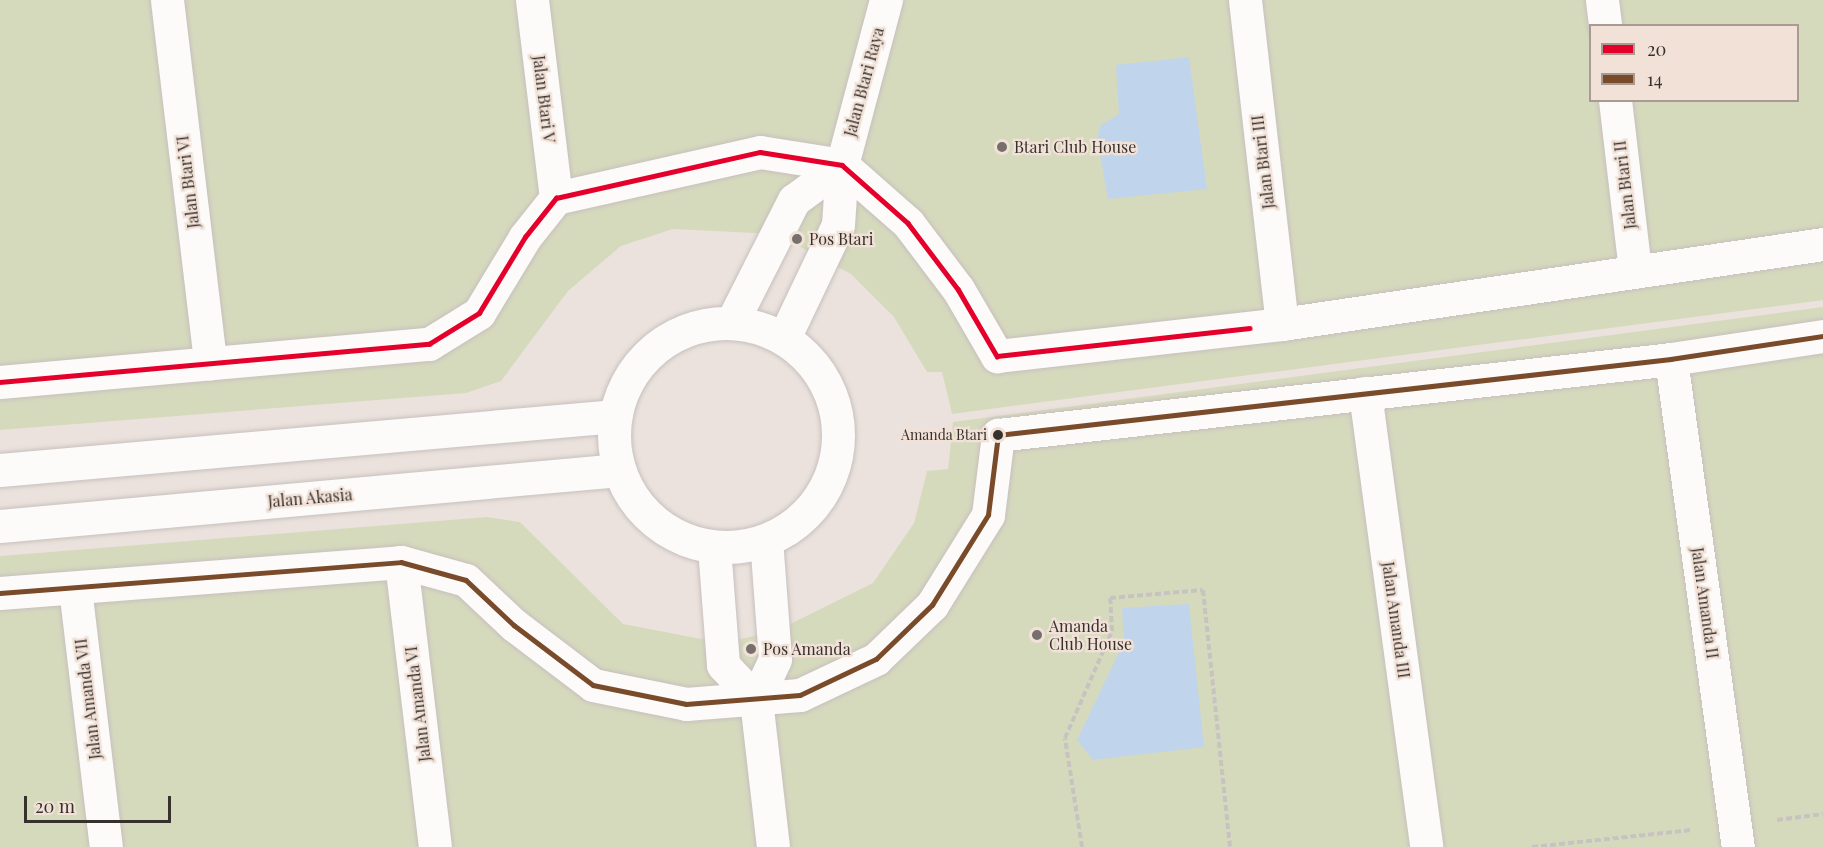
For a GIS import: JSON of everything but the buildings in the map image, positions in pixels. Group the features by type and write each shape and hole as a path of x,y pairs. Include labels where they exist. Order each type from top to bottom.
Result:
{"street":[{"name":"Jalan Btari VI","path":"167,0 210,363"},
{"name":"Jalan Btari V","path":"532,0 556,198"},
{"name":"Jalan Btari Raya","path":"784,338 838,225 843,165 886,0"},
{"name":"Jalan Btari III","path":"1245,0 1282,324"},
{"path":"1602,0 1605,24"},
{"name":"Jalan Btari II","path":"1615,102 1635,269"},
{"path":"0,382 429,344 479,313 525,237 556,198 760,152 843,165 908,224 958,290 997,357 1282,324 1635,269 1823,244"},
{"path":"732,322 794,201 843,165"},
{"path":"732,322 784,338 822,377 836,421 835,459 811,508 791,527 766,540 714,547 666,530 645,513 619,470 615,416 637,366 656,347 705,324 732,322"},
{"path":"0,593 401,562 465,580 513,625 593,685 686,704 800,695 876,659 932,605 988,515 998,435 1671,358 1823,336"},
{"name":"Jalan Amanda II","path":"1671,358 1737,836"},
{"name":"Jalan Amanda III","path":"1365,393 1426,847"},
{"path":"0,470 615,416"},
{"name":"Jalan Akasia","path":"0,526 619,470"},
{"path":"766,540 775,659 756,700 773,847"},
{"path":"714,547 723,665 756,700"},
{"name":"Jalan Amanda VI","path":"401,562 435,847"},
{"name":"Jalan Amanda VII","path":"75,588 106,847"}],"path":[{"path":"1082,847 1065,738 1112,631 1110,598 1203,590 1230,847"},
{"path":"1532,847 1737,836 1823,814"}],"green space":[{"path":"0,0 1823,0 1823,300 952,414 942,372 927,372 894,317 851,274 776,234 673,229 621,246 568,291 501,381 466,393 0,430"},
{"path":"1823,307 1823,847 0,847 0,556 487,517 520,522 623,624 722,643 774,632 873,583 914,523 927,471 948,469 953,422"}],"water":[{"path":"1189,57 1207,189 1108,199 1097,138 1101,125 1119,114 1116,65"},
{"path":"1189,604 1204,747 1093,760 1077,740 1124,642 1122,608"}],"transit line":[{"name":"20","path":"0,382 429,344 479,313 525,237 556,198 760,152 842,165 908,223 958,289 997,356 1249,328"},
{"name":"14","path":"0,593 401,562 466,580 514,625 593,685 686,704 800,695 876,659 932,605 988,515 998,435 1671,359 1823,336"}],"place":[{"name":"Btari Club House","path":"1002,147"},
{"name":"Pos Btari","path":"797,239"},
{"name":"Amanda Btari","path":"998,435"},
{"name":"Amanda Club House","path":"1037,635"},
{"name":"Pos Amanda","path":"751,649"}]}
